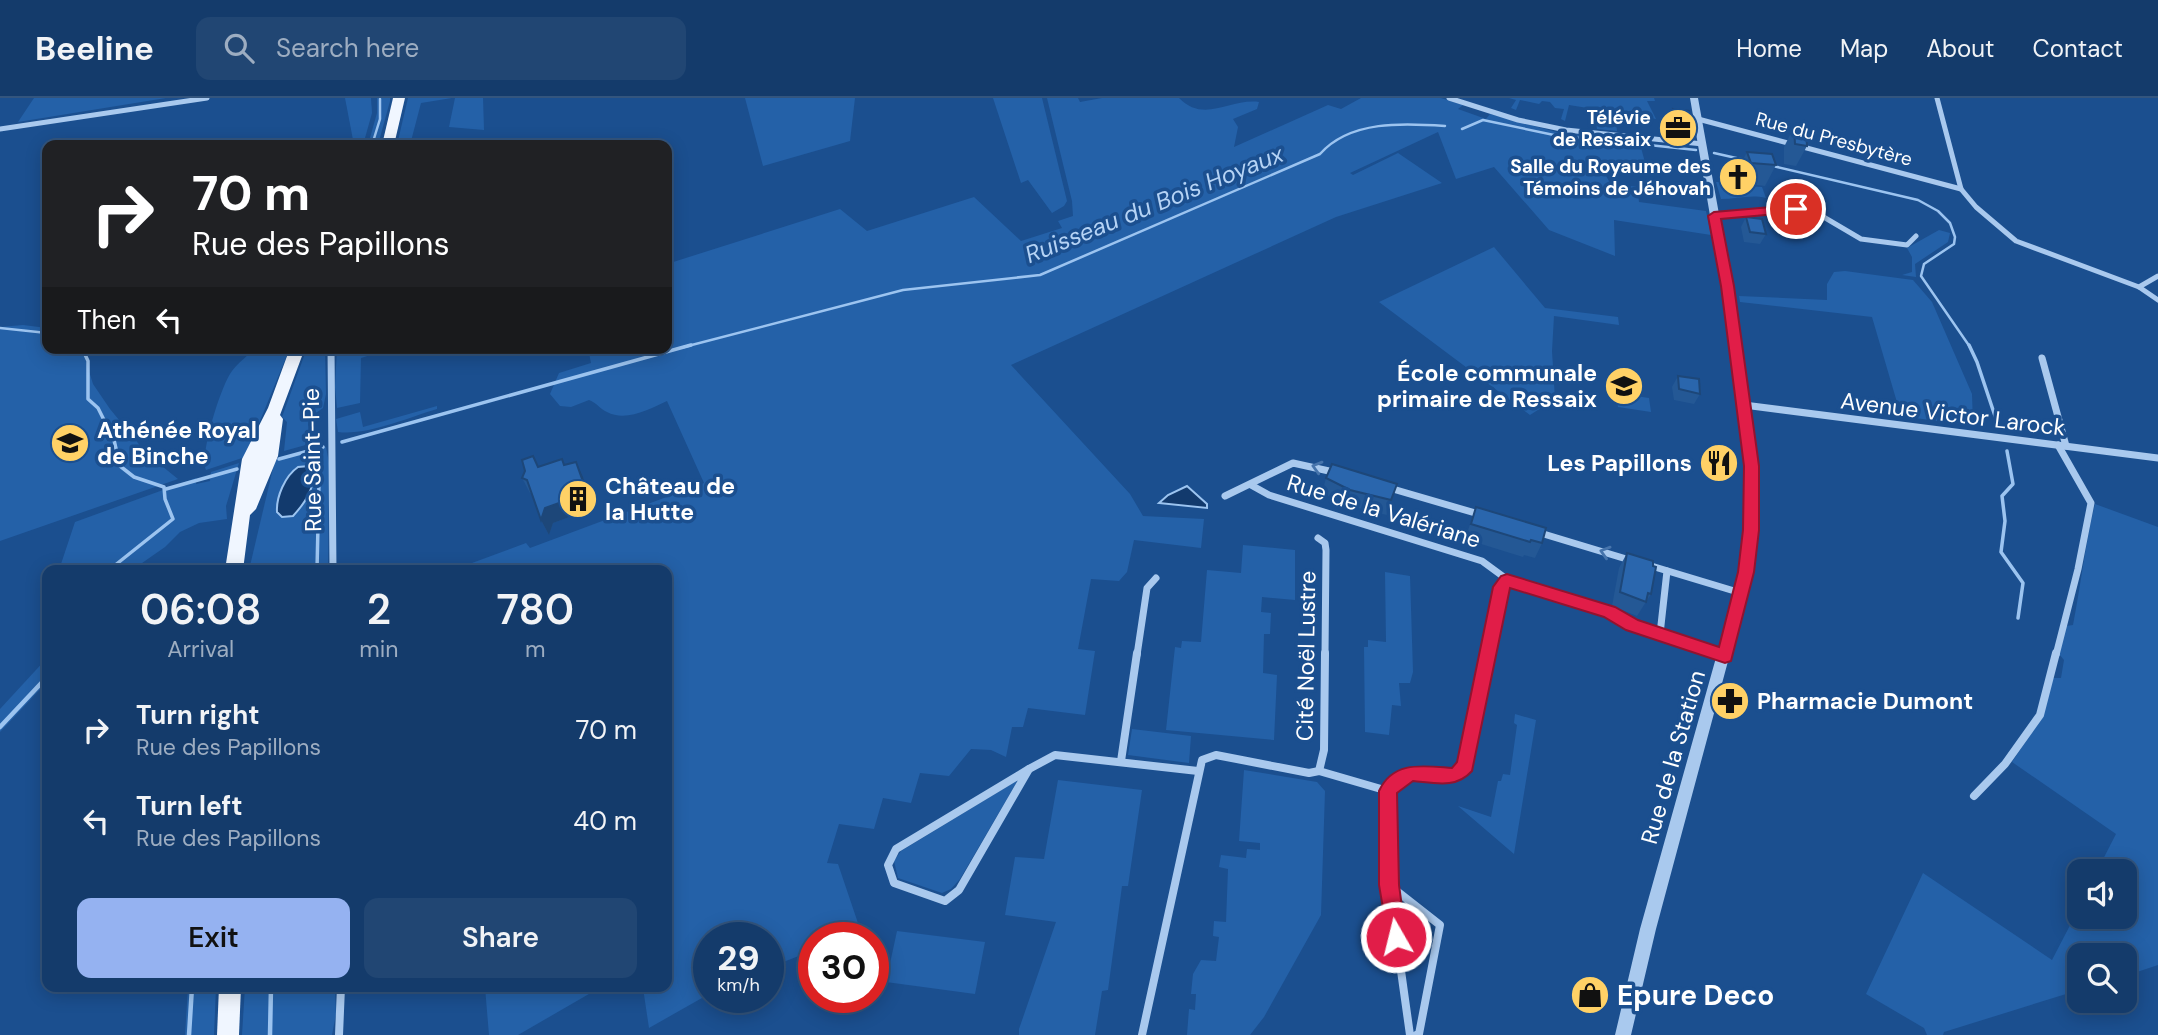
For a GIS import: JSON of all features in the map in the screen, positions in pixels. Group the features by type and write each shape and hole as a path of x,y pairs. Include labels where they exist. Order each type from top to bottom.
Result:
{"main road":[{"path":"389,140 398,98"},
{"path":"235,565 242,522 270,456 276,408 296,354"},
{"path":"228,1035 230,992"}],"street":[{"path":"0,129 207,98"},
{"path":"1449,98 1518,120 1566,130 1703,144"},
{"name":"Rue de la Station","path":"1623,1035 1648,929 1741,593 1751,530 1751,466 1744,405 1727,286 1694,98"},
{"path":"1937,98 1961,190 1976,207 2016,241 2139,287 2158,300"},
{"name":"Rue du Presbytère","path":"1698,119 1961,190"},
{"path":"1714,216 1810,209 1824,214 1847,232 1866,241 1907,244 1916,236"},
{"path":"2139,287 2158,276"},
{"name":"Rue Saint-Pie","path":"331,354 333,565"},
{"path":"1974,796 2005,764 2040,715 2078,569 2091,503 2062,446 2042,358"},
{"name":"Avenue Victor Larock","path":"1744,405 2158,458"},
{"name":"Rue de la Valériane","path":"1225,496 1297,463 1343,475"},
{"name":"Rue de la Valériane","path":"1251,485 1269,495 1482,561 1507,580 1610,612 1632,625 1725,656"},
{"name":"Rue de la Valériane","path":"1381,486 1486,516"},
{"path":"1522,527 1741,593"},
{"name":"Cité Noël Lustre","path":"1198,771 1202,760 1216,755 1309,773 1319,771 1324,750 1326,550 1325,543 1318,538"},
{"path":"1660,634 1667,571"},
{"path":"1122,761 1147,588 1156,578"},
{"path":"1410,1035 1389,885 1388,791 1394,783 1410,773 1452,776 1458,775 1466,766 1501,587 1507,580"},
{"path":"1030,768 959,890 950,900 945,901 894,883 887,870 890,857 896,849 1030,768 1055,755 1198,771 1142,1035"},
{"path":"1319,771 1388,791"},
{"path":"1389,885 1440,925 1419,1034 1416,1035"},
{"path":"339,1035 341,992"}],"shaded area":[{"path":"34,98 166,98 18,122"},
{"path":"345,98 371,98 372,113 364,140 353,140"},
{"path":"377,98 390,98 379,140 369,140 377,113"},
{"path":"408,98 452,98 421,103 411,140 398,140"},
{"path":"455,98 483,98 484,130 449,127"},
{"path":"745,98 855,98 850,141 763,166"},
{"path":"993,98 1042,98 1067,201 1052,213 1028,180 1021,183"},
{"path":"1047,98 1078,98 1080,102 1102,98 1179,98 1188,105 1208,110 1238,103 1259,102 1257,109 1233,119 1238,127 1234,147 1328,105 1341,109 1361,98 1441,98 1463,105 1458,109 1486,119 1490,114 1560,133 1639,140 1647,170 1600,165 1610,183 1637,187 1639,202 1706,211 1711,235 1614,220 1615,256 1549,230 1494,167 1456,179 1438,132 1350,173 1353,175 1398,153 1442,183 1336,217 1011,365 1130,494 1143,516 1204,519 1201,548 1134,540 1127,572 1119,581 1091,579 1078,649 1095,651 1085,715 1028,708 1023,727 1012,727 1006,757 991,750 971,749 949,776 920,773 911,803 883,798 874,829 839,824 827,863 838,864 858,922 798,922 798,956 784,962 784,922 693,922 693,1003 649,1028 644,992 672,992 672,565 467,565 526,543 530,548 704,483 667,401 638,413 622,416 607,412 589,400 571,407 560,406 550,394 559,373 591,363 589,354 672,354 672,262 840,209 867,231 974,197 1021,241 1062,228 1058,221 1073,216 1072,201"},
{"path":"1509,98 1654,98 1655,101 1647,101 1656,119 1619,112 1615,114 1617,131 1597,129 1594,109 1569,105 1565,121 1561,119 1564,109 1555,108 1550,102 1542,101 1539,104 1520,100 1516,110 1511,108 1516,100"},
{"path":"1716,182 1762,187 1766,198 1721,199"},
{"path":"1939,230 1950,233 1948,242 1915,264 1916,277 1902,275 1912,272 1912,257 1907,248"},
{"path":"1494,247 1545,308 1618,317 1619,325 1554,316 1552,351 1555,399 1530,415 1379,302"},
{"path":"1845,271 1913,280 1932,302 1972,394 1973,426 1901,416 1872,317 1740,302 1739,296 1827,300 1827,284 1834,272"},
{"name":"Athénée Royal de Binche","path":"23,325 42,327 42,354 84,354 93,384 110,409 147,454 178,479 0,541 0,327"},
{"path":"249,354 288,354 245,457 206,470 206,451 212,420 227,379"},
{"path":"305,354 325,354 326,394 323,408 310,417 308,425 313,432 320,434 320,441 284,451 287,422 282,417"},
{"path":"337,354 374,354 361,358 360,403 337,408"},
{"path":"1616,393 1649,398 1651,412 1618,407"},
{"path":"437,406 437,409 375,429 338,432 336,419 360,412 363,427"},
{"path":"326,447 329,463 328,565 250,565 275,460"},
{"path":"239,463 226,506 227,519 199,523 180,532 165,547 139,565 61,565 75,522 196,478 196,484 210,481 211,472"},
{"path":"309,466 313,479 309,493 293,516 282,517 277,512 277,506 285,481 298,467"},
{"path":"1187,486 1207,504 1207,508 1159,503 1168,495"},
{"path":"2095,504 2158,527 2158,965 2137,972 2137,943 2067,943 2067,994 1944,1032 1943,1035 1927,1035 1924,1028 1866,994 1923,873 2052,960 2068,929 2137,929 2137,859 2103,859 2116,834 2012,762 2043,716 2053,678 2061,678 2064,660 2059,654 2066,626 2073,625"},
{"path":"1243,545 1295,550 1295,600 1262,597 1261,612 1271,613 1270,634 1264,634 1263,673 1277,675 1274,740 1166,730 1175,647 1181,648 1182,641 1201,642 1207,570 1241,573"},
{"path":"1385,572 1410,576 1413,672 1410,683 1399,683 1401,706 1392,705 1389,735 1365,732 1364,647 1368,647 1368,640 1386,642"},
{"path":"42,663 42,687 0,732 0,709"},
{"path":"1515,714 1536,720 1514,854 1458,806 1491,817 1498,781 1501,781 1503,774 1510,775 1517,725 1514,723"},
{"path":"1132,729 1191,736 1189,763 1128,755"},
{"path":"1244,770 1317,782 1325,791 1321,915 1264,1017 1250,1035 1187,1035 1189,1009 1195,1010 1196,994 1191,994 1193,974 1201,960 1216,961 1219,937 1213,936 1214,921 1226,922 1228,869 1219,867 1221,855 1246,858 1247,849 1260,850 1260,843 1239,841"},
{"path":"1018,780 960,879 951,889 942,893 898,878 894,861 901,851"},
{"path":"1058,780 1142,790 1128,886 1122,886 1108,990 1102,991 1095,1035 1019,1035 1056,922 1005,915 1015,857 1044,859"},
{"path":"897,931 985,942 975,994 889,982 889,968"},
{"path":"188,992 216,992 214,1035 185,1035"},
{"path":"245,992 335,992 336,1014 332,1035 242,1035"},
{"path":"485,992 592,992 518,1035 489,1035"}],"building":[{"path":"1673,109 1689,111 1691,123 1674,121"},
{"path":"1794,127 1806,130 1807,146 1795,144"},
{"path":"1747,152 1772,154 1776,165 1751,163"},
{"path":"1746,217 1762,219 1766,234 1750,232"},
{"path":"1678,376 1699,379 1700,394 1679,389"},
{"path":"533,456 538,467 562,459 564,465 576,462 587,493 545,508 541,520 527,480 522,478 525,471 522,460"},
{"path":"1332,464 1397,484 1391,500 1350,490 1326,478"},
{"path":"1476,507 1546,528 1542,543 1530,542 1471,524"},
{"path":"1627,553 1653,561 1653,566 1656,567 1651,594 1648,593 1646,602 1620,592"}],"waterway":[{"path":"374,140 380,119 380,99"},
{"path":"1462,129 1483,120 1554,135 1696,150"},
{"name":"Ruisseau du Bois Hoyaux","path":"684,347 903,290 1040,275 1320,154 1332,143 1362,129 1412,124 1445,126"},
{"name":"Ruisseau du Bois Hoyaux","path":"1714,153 1745,160"},
{"name":"Ruisseau du Bois Hoyaux","path":"1773,166 1918,200 1938,211 1950,223 1955,237 1954,244 1924,264 1921,276 1970,347"},
{"path":"0,328 42,332"},
{"name":"Ruisseau du Bois Hoyaux","path":"672,350 691,345"},
{"name":"Ruisseau du Bois Hoyaux","path":"1970,347 1998,425"},
{"path":"85,354 88,361 88,399 98,408 114,440 120,466 134,477 164,487 165,499 173,519 115,565"},
{"name":"Ruisseau du Bois Hoyaux","path":"342,442 659,354"},
{"name":"Ruisseau du Bois Hoyaux","path":"279,459 323,447"},
{"path":"2007,451 2013,484 2002,496 2005,521 2001,552 2023,583 2018,618"},
{"path":"166,489 237,469"},
{"path":"317,565 319,481"},
{"path":"0,727 42,682"},
{"path":"189,1035 192,992"},
{"path":"270,1035 271,992"}],"place":[{"name":"Télévie de Ressaix","path":"1678,128"},
{"name":"Salle du Royaume des Témoins de Jéhovah","path":"1738,177"},
{"name":"École communale primaire de Ressaix","path":"1624,386"},
{"name":"Athénée Royal de Binche","path":"70,443"},
{"name":"Les Papillons","path":"1719,463"},
{"name":"Château de la Hutte","path":"578,499"},
{"name":"Pharmacie Dumont","path":"1730,701"},
{"name":"Epure Deco","path":"1590,995"}],"route":[{"path":"1396,937 1389,885 1388,791 1394,783 1410,773 1452,776 1458,775 1466,766 1501,587 1507,580 1610,612 1632,625 1725,656 1746,572 1752,494 1749,441 1714,216 1796,209"}]}
